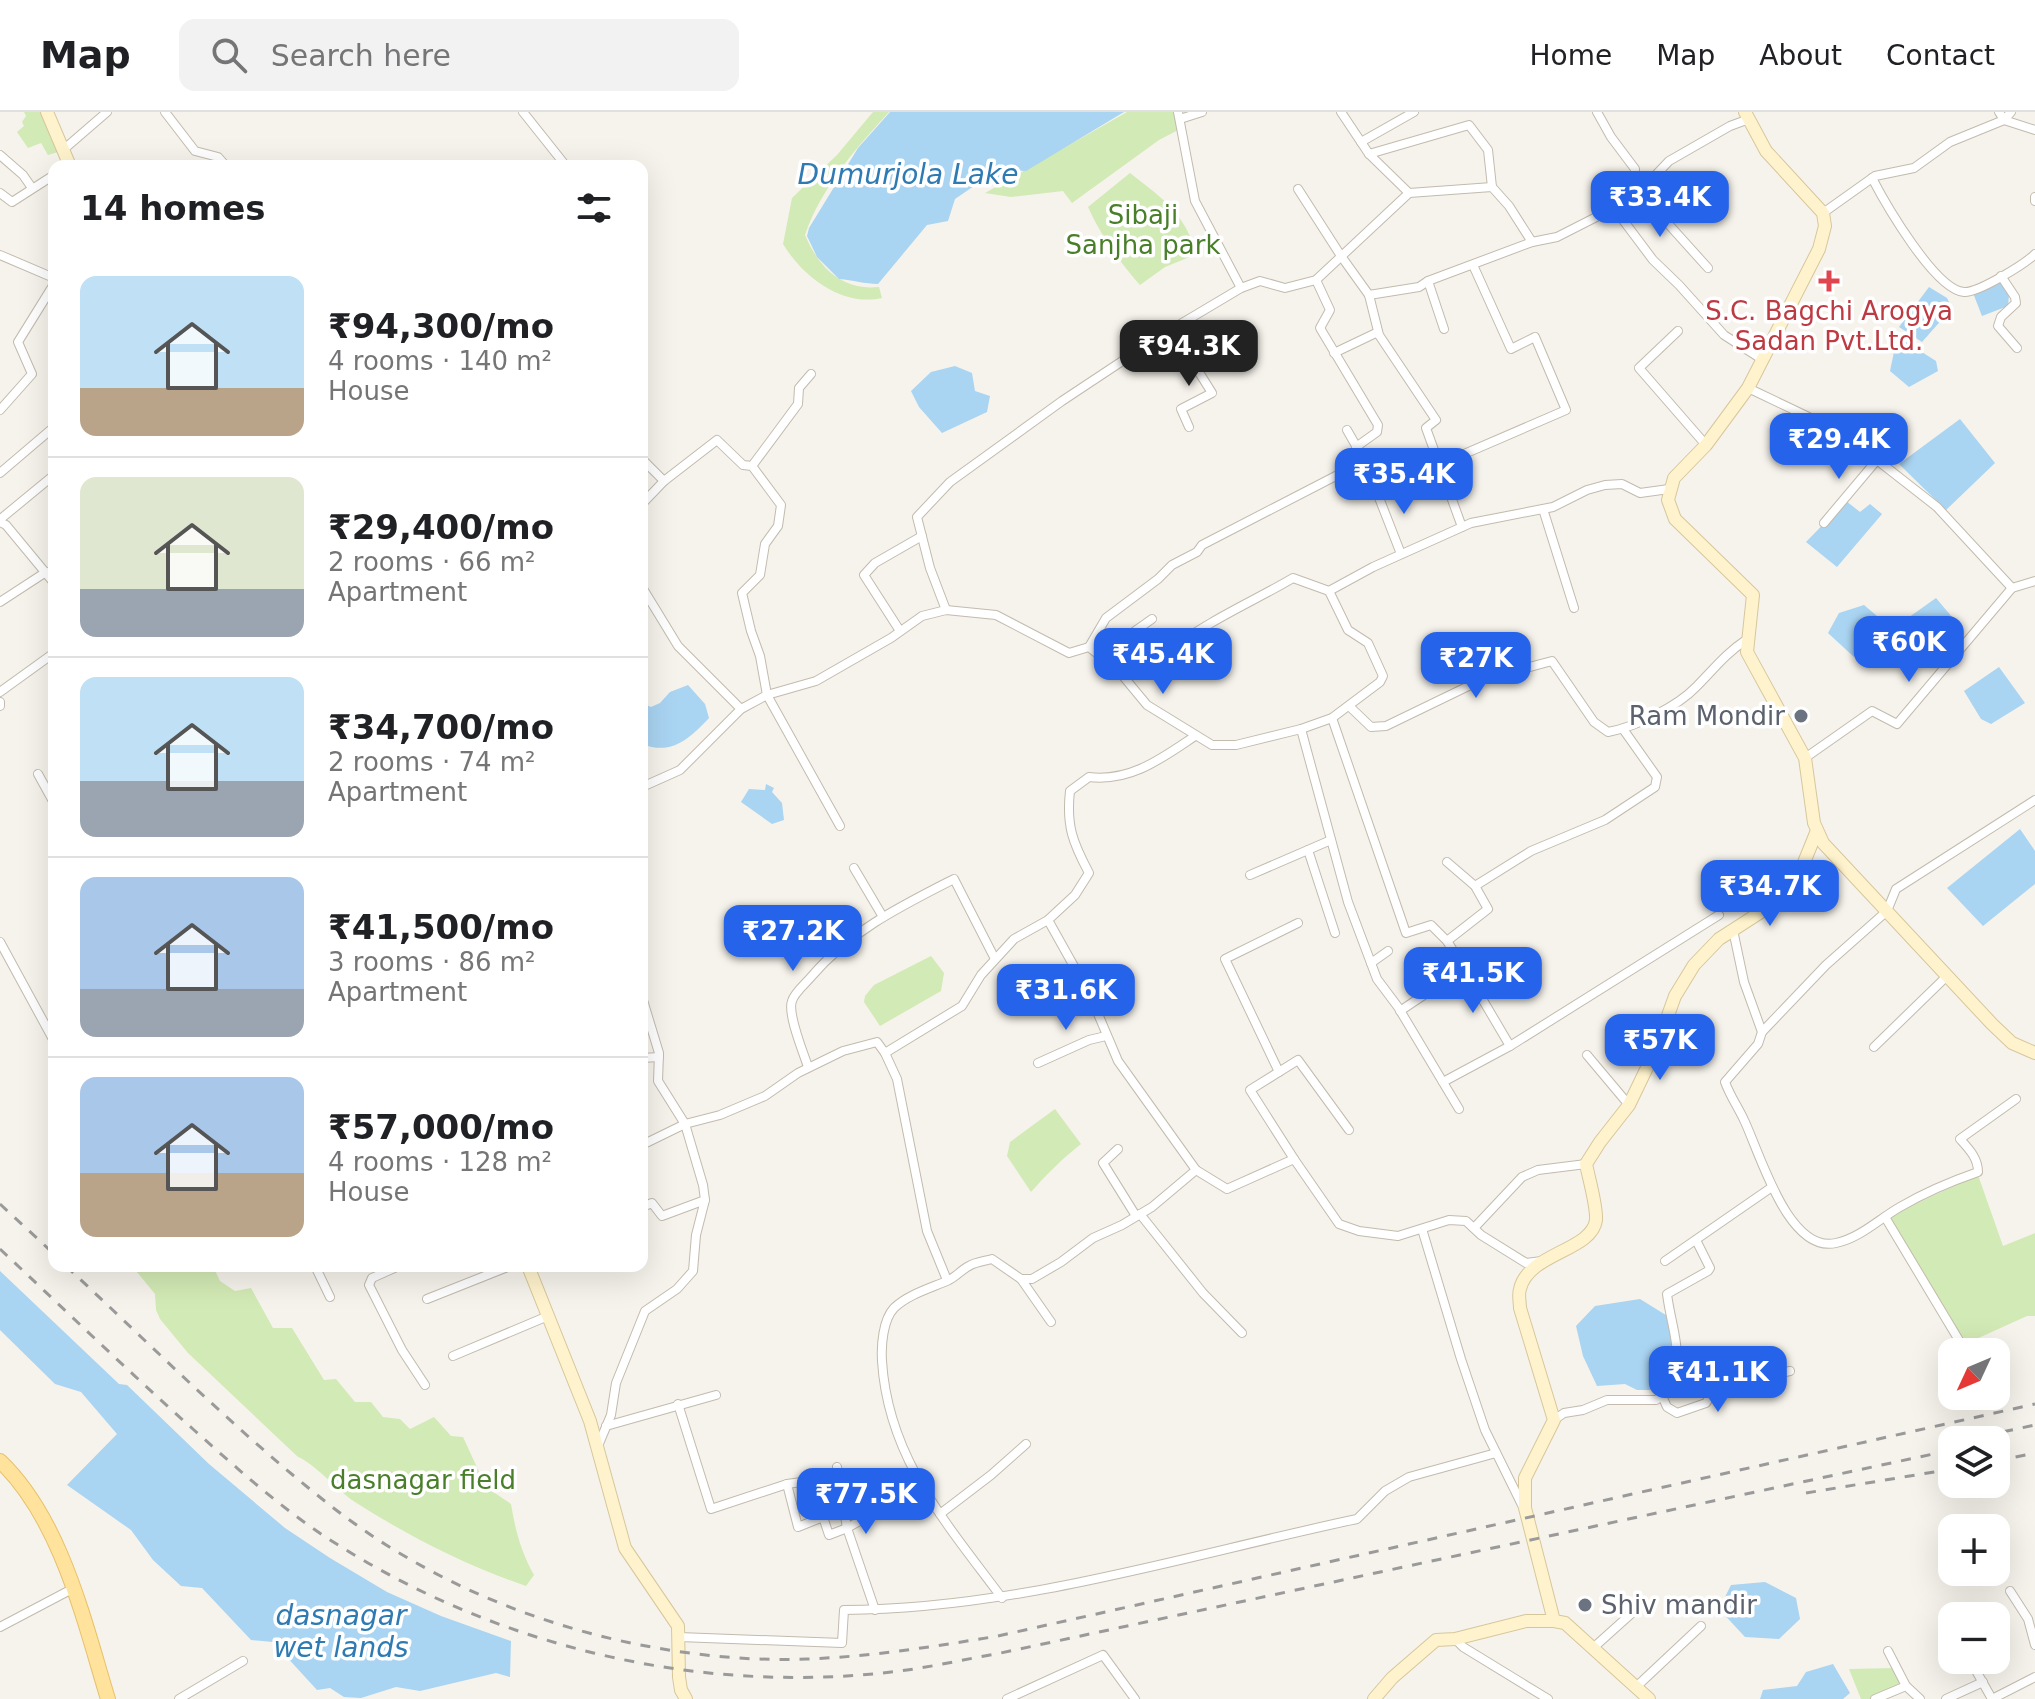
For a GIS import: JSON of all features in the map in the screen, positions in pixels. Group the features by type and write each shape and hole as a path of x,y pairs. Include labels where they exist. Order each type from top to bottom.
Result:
{"main road":[{"path":"0,1461 11,1471 42,1518 74,1588 108,1699"}],"street":[{"path":"47,112 67,160"},
{"path":"63,150 107,112"},
{"path":"165,112 195,151 221,160"},
{"path":"523,112 561,160"},
{"path":"1202,112 1179,116 1195,201 1241,288"},
{"path":"1341,112 1369,154 1409,193"},
{"path":"1361,142 1414,112"},
{"path":"1597,112 1635,169 1638,190 1708,268"},
{"path":"1823,213 1872,178 1914,168 1950,142 2011,112"},
{"path":"1369,295 1419,287 1532,242 1557,237 1614,208 1669,161 1747,116 1766,151 1823,213 1825,226 1819,249 1748,388 1706,445 1682,467 1669,489 1670,510 1675,519 1753,595 1747,652 1805,758 1816,833 2012,1043 2035,1053"},
{"path":"2002,116 2034,131"},
{"path":"1369,154 1469,125 1488,150 1492,187 1509,206 1532,242"},
{"path":"0,155 23,175 32,188"},
{"path":"1872,178 1893,219 1934,270 1958,290 1967,293 2035,254"},
{"path":"0,193 12,202 48,179"},
{"path":"946,610 930,568 917,517 950,482 1062,401 1241,288 1260,281 1285,288 1316,280 1409,193 1492,187"},
{"path":"1298,189 1369,295 1378,332 1436,420 1426,428 1462,527"},
{"path":"1614,208 1653,260 1724,335 1763,360"},
{"path":"0,255 48,278"},
{"path":"1441,464 1566,410 1535,337 1511,349 1473,265"},
{"path":"2001,276 2016,303 2001,317 1998,326 2017,348"},
{"path":"1316,280 1330,310 1320,328 1378,425 1377,432 1356,447"},
{"path":"1428,281 1444,329"},
{"path":"0,410 32,374 18,342 48,291"},
{"path":"1172,329 1212,393 1181,409 1189,427"},
{"path":"1678,331 1639,368 1706,445"},
{"path":"1334,353 1378,332"},
{"path":"752,466 798,404 799,388 811,374"},
{"path":"1748,388 1836,430 1877,460 1937,507 2012,588"},
{"path":"1347,430 1359,451 1357,465 1371,492 1376,490 1401,554"},
{"path":"0,473 48,432"},
{"path":"648,498 664,481 717,440 743,465 752,466 781,505 778,526 765,544 760,575 742,593 760,656 767,695 840,826"},
{"path":"1824,523 1877,460"},
{"path":"648,465 664,481"},
{"path":"648,784 680,770 741,709 767,695 816,681 922,616 946,610 996,615 1069,653 1089,647 1106,618 1172,565 1197,552 1202,545 1357,465"},
{"path":"48,480 2,519 48,575"},
{"path":"1329,591 1462,527 1543,509 1605,485 1622,484 1640,493 1669,489"},
{"path":"1543,509 1574,608"},
{"path":"900,631 864,575 875,563 922,536"},
{"path":"0,602 46,572"},
{"path":"1089,647 1118,670 1147,705 1212,745 1236,745 1332,718 1380,682 1383,676 1368,643 1348,630 1329,591 1293,578 1214,621 1162,654 1118,670"},
{"path":"1805,758 1872,711 1897,724 2012,588 2035,581"},
{"path":"648,597 678,646 741,709"},
{"path":"1101,655 1152,619"},
{"path":"1349,706 1371,727 1386,726 1481,680 1552,661 1594,722 1608,732 1623,729 1670,709 1695,688 1728,652 1746,640"},
{"path":"0,692 48,657"},
{"path":"1332,718 1406,933 1431,925 1447,941 1510,1046"},
{"path":"1301,729 1348,902 1377,979 1459,1109"},
{"path":"1475,886 1531,851 1605,820 1655,787 1657,777 1623,729"},
{"path":"885,1053 962,1006 981,975 1014,939 1048,920 1075,895 1089,873 1073,842 1068,813 1070,791 1089,777 1103,778 1135,772 1195,736"},
{"path":"38,774 48,792"},
{"path":"2016,1099 1960,1139 1978,1164 1978,1172 1902,1206 1858,1234 1838,1243 1822,1245 1808,1239 1772,1187 1725,1082 1758,1044 1762,1032 1826,965 1887,911 1896,889 2035,800"},
{"path":"1554,1420 1520,1308 1520,1289 1528,1274 1543,1261 1587,1237 1596,1221 1586,1164 1629,1105 1656,1049 1675,996 1694,965 1719,939 1792,892 1816,833"},
{"path":"1250,875 1331,840"},
{"path":"1308,850 1335,933"},
{"path":"1447,862 1475,886 1488,909 1447,941"},
{"path":"854,868 883,917"},
{"path":"808,1067 792,1012 792,1000 824,961 848,939 883,917 954,879 995,959"},
{"path":"1443,1082 1510,1046 1719,915"},
{"path":"1048,920 1090,995 1118,1061 1196,1170 1227,1189 1294,1159"},
{"path":"1279,1072 1225,959 1298,923"},
{"path":"1733,930 1744,982 1762,1032"},
{"path":"0,942 48,1030"},
{"path":"1371,963 1388,951"},
{"path":"1400,1011 1464,968"},
{"path":"1874,1047 1947,976"},
{"path":"597,1446 611,1415 616,1383 645,1311 677,1289 693,1271 696,1235 705,1200 685,1124 658,1081 659,1057 648,1010"},
{"path":"1038,1063 1089,1040 1106,1036"},
{"path":"648,1142 685,1124 720,1115 765,1096 808,1067 843,1051 877,1042 897,1079 927,1231 947,1280"},
{"path":"1587,1055 1629,1105"},
{"path":"648,1058 659,1057"},
{"path":"1349,1130 1298,1060 1250,1090 1339,1224 1398,1236 1449,1220 1466,1221 1526,1263 1543,1261"},
{"path":"1118,1149 1103,1163 1138,1215 1203,1293 1242,1333"},
{"path":"1474,1228 1522,1177 1538,1170 1586,1164"},
{"path":"1021,1279 1032,1279 1093,1238 1138,1215 1196,1170"},
{"path":"1665,1261 1772,1187"},
{"path":"648,1205 652,1203 662,1216 705,1200"},
{"path":"1885,1217 1958,1338"},
{"path":"1422,1229 1461,1359 1496,1453 1528,1519"},
{"path":"1554,1621 1525,1508 1525,1478 1554,1420 1564,1413 1583,1410 1607,1400 1663,1398 1674,1381 1679,1345 1667,1294 1710,1268 1696,1240"},
{"path":"1002,1598 940,1514 918,1479 894,1429 881,1343 892,1310 910,1297 960,1274 970,1264 992,1259 1021,1279 1051,1322"},
{"path":"318,1272 330,1297"},
{"path":"386,1272 372,1278 369,1285 402,1350 425,1385"},
{"path":"427,1299 495,1272"},
{"path":"530,1272 590,1421 625,1548 678,1626 679,1677 686,1699"},
{"path":"453,1356 548,1316"},
{"path":"1663,1398 1667,1407 1677,1413 1706,1403 1716,1387 1790,1371"},
{"path":"606,1426 716,1395"},
{"path":"678,1404 711,1509 787,1484 838,1477"},
{"path":"940,1514 1026,1444"},
{"path":"679,1637 842,1643 844,1610 1002,1598 1060,1588 1357,1519 1385,1491 1409,1477 1496,1453"},
{"path":"837,1467 847,1528 875,1610"},
{"path":"787,1484 798,1527 823,1517 829,1535 883,1508 878,1500 918,1479"},
{"path":"0,1627 74,1588"},
{"path":"2010,1591 2028,1619 2035,1645"},
{"path":"1593,1648 1632,1613"},
{"path":"1374,1699 1392,1678 1436,1640 1455,1639 1526,1621 1565,1623 1649,1699"},
{"path":"1636,1687 1701,1626"},
{"path":"1455,1639 1472,1653 1548,1699"},
{"path":"1888,1651 1906,1686 1920,1699"},
{"path":"1007,1699 1103,1655 1135,1699"},
{"path":"179,1699 243,1661"},
{"path":"1978,1674 1992,1699 2035,1677"},
{"path":"1946,1699 1983,1682"},
{"path":"1875,1699 1906,1686"}],"green space":[{"path":"24,112 43,112 61,151 48,155 41,143 28,148 17,132 24,126"},
{"path":"873,112 889,112 830,185 805,235 817,257 833,274 853,285 879,287 882,298 867,300 838,294 825,287 801,268 783,244 792,198 837,155"},
{"path":"1127,112 1177,112 1182,128 1159,140 1072,203 1063,191 1011,197 985,193"},
{"name":"Sibaji Sanjha park","path":"1130,173 1178,216 1197,254 1165,267 1140,285 1111,248 1088,207"},
{"path":"931,956 944,973 941,991 880,1026 864,1002 865,996 874,985"},
{"path":"1055,1109 1081,1144 1031,1192 1007,1156 1010,1142"},
{"path":"1978,1175 2003,1246 2035,1233 2035,1316 2027,1316 1978,1338 1959,1338 1887,1217"},
{"name":"dasnagar field","path":"137,1272 216,1272 220,1281 235,1291 251,1288 273,1328 292,1328 324,1380 336,1379 355,1402 371,1402 383,1417 400,1419 410,1429 434,1417 451,1436 463,1437 486,1487 511,1504 519,1540 534,1575 526,1586 438,1549 396,1527 341,1491 298,1457 188,1353 160,1319 155,1294"},
{"path":"1894,1668 1904,1686 1876,1699 1861,1699 1849,1669"}],"water":[{"name":"Dumurjola Lake","path":"890,112 1124,112 1026,171 1010,170 994,184 974,186 955,199 948,221 927,225 878,284 839,279 817,257 807,236 809,228 858,148"},
{"path":"2000,278 2009,295 2008,306 1982,316 1973,293"},
{"path":"1929,287 1947,298 1952,308 1922,342 1899,327"},
{"path":"1906,342 1936,361 1938,371 1909,387 1890,371 1895,347"},
{"path":"955,366 972,373 975,391 990,396 987,412 942,433 919,407 911,391 931,372"},
{"path":"1960,419 1995,463 1946,510 1899,464"},
{"path":"1846,501 1860,512 1870,504 1882,514 1837,567 1806,542"},
{"path":"1936,598 1957,623 1931,651 1917,650 1898,625"},
{"path":"1864,605 1884,622 1854,657 1828,633 1839,613"},
{"path":"1999,667 2025,703 1991,724 1981,719 1964,691"},
{"path":"688,685 705,704 709,718 680,743 662,748 648,746 648,706 660,703 670,692"},
{"path":"766,784 774,788 772,792 782,803 784,820 772,824 741,802 749,789 765,790"},
{"path":"2020,829 2035,851 2035,884 1983,926 1947,888"},
{"name":"dasnagar wet lands","path":"0,1271 119,1384 127,1385 209,1464 285,1528 387,1592 441,1616 511,1641 510,1677 496,1673 420,1691 396,1687 361,1698 344,1697 330,1688 317,1690 273,1642 251,1640 202,1588 181,1586 153,1560 131,1530 67,1485 117,1434 81,1392 55,1384 0,1330"},
{"path":"1640,1299 1669,1317 1672,1349 1659,1368 1666,1376 1661,1390 1637,1390 1625,1384 1597,1386 1583,1356 1576,1326 1595,1306"},
{"path":"1765,1582 1796,1598 1800,1619 1779,1639 1745,1637 1719,1609 1731,1585"},
{"path":"1833,1664 1850,1693 1843,1699 1760,1699 1763,1690 1797,1686 1806,1672"}],"railway":[{"path":"0,1204 48,1248"},
{"path":"0,1249 228,1460 280,1504 335,1543 400,1580 467,1612 538,1637 610,1657 683,1670 758,1677 832,1677 929,1667 1938,1453"},
{"path":"72,1272 296,1478 376,1538 423,1567 473,1591 576,1630 630,1643 739,1658 837,1657 902,1651 998,1636 2035,1404"},
{"path":"2010,1430 2035,1425"},
{"path":"2010,1458 2035,1453"},
{"path":"1806,1493 1938,1471"}],"place":[{"name":"S.C. Bagchi Arogya Sadan Pvt.Ltd.","path":"1829,281"},
{"name":"Ram Mondir","path":"1801,716"},
{"name":"Shiv mandir","path":"1585,1605"}]}
